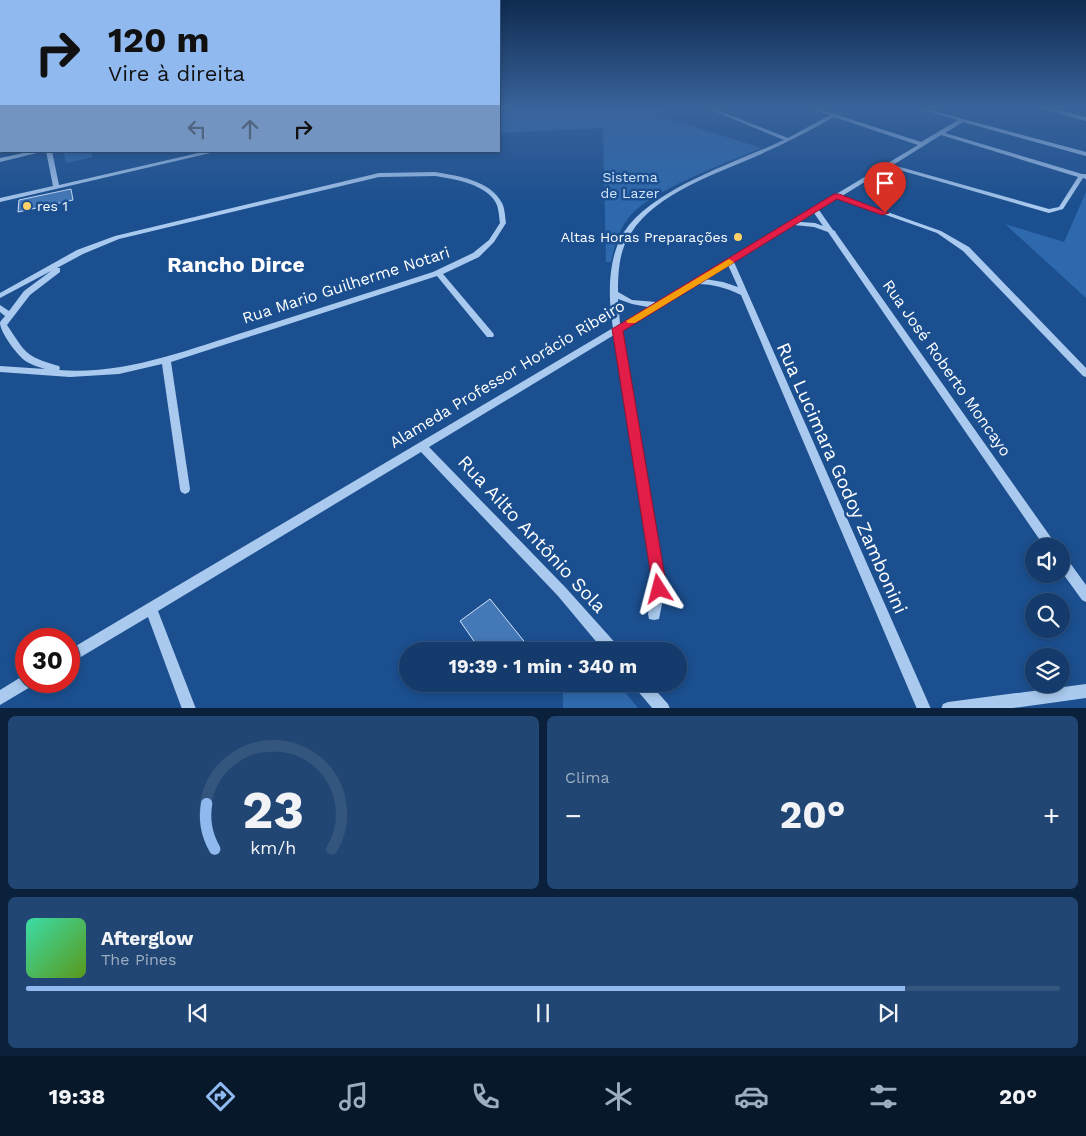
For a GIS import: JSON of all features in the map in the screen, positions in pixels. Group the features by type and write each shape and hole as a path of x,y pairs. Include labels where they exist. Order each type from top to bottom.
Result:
{"street":[{"path":"654,614 659,589 618,329 615,293 619,250 628,232 638,219 665,198 783,141"},
{"path":"913,141 922,144"},
{"name":"Alameda Professor Horácio Ribeiro","path":"80,650 618,329 927,141"},
{"path":"888,165 1048,211 1061,208 1084,177 966,141"},
{"path":"1039,141 1086,154"},
{"path":"0,160 37,152"},
{"path":"49,152 56,187"},
{"path":"0,200 212,152"},
{"name":"Rua Mario Guilherme Notari","path":"0,296 95,245 132,233 379,175 435,174 463,179 492,193 500,205 503,223 492,241 476,255 438,273 166,360 118,371 70,374 0,368"},
{"path":"836,196 939,232 966,249 1086,374"},
{"name":"Rua José Roberto Moncayo","path":"815,209 1046,538"},
{"path":"792,223 815,226 833,232"},
{"name":"Rua Mario Guilherme Notari","path":"118,371 74,370 43,366 24,357 2,327 8,315 27,293 61,267 103,247 166,226"},
{"name":"Rua Lucimara Godoy Zambonini","path":"730,261 924,708"},
{"path":"438,273 490,335"},
{"path":"694,283 712,282 734,288 743,293"},
{"path":"615,293 622,300 657,305"},
{"path":"0,308 8,315"},
{"path":"166,360 185,489"},
{"name":"Rua Ailto Antônio Sola","path":"421,446 562,592 605,642"},
{"path":"1070,573 1086,596"},
{"path":"151,608 188,708"},
{"path":"0,698 15,689"},
{"path":"948,708 1086,691"},
{"path":"648,692 663,708"}],"green space":[{"name":"Sistema de Lazer","path":"603,141 739,141 761,148 669,188 637,209 621,230 611,262 606,262"},
{"path":"91,152 93,157 66,163 64,153"},
{"path":"1086,192 1086,298 1005,224 1064,242"},
{"path":"563,692 625,692 638,708 563,708"}],"building":[{"path":"71,189 73,200 18,212 19,200"},
{"path":"490,599 525,642 475,642 460,621"}],"slow traffic":[{"path":"631,321 729,262"}],"place":[{"name":"res 1","path":"27,206"},
{"name":"Altas Horas Preparações","path":"738,237"}],"district":[{"name":"Rancho Dirce","path":"236,264"}],"route":[{"path":"659,589 618,329 836,196 885,213"}]}
